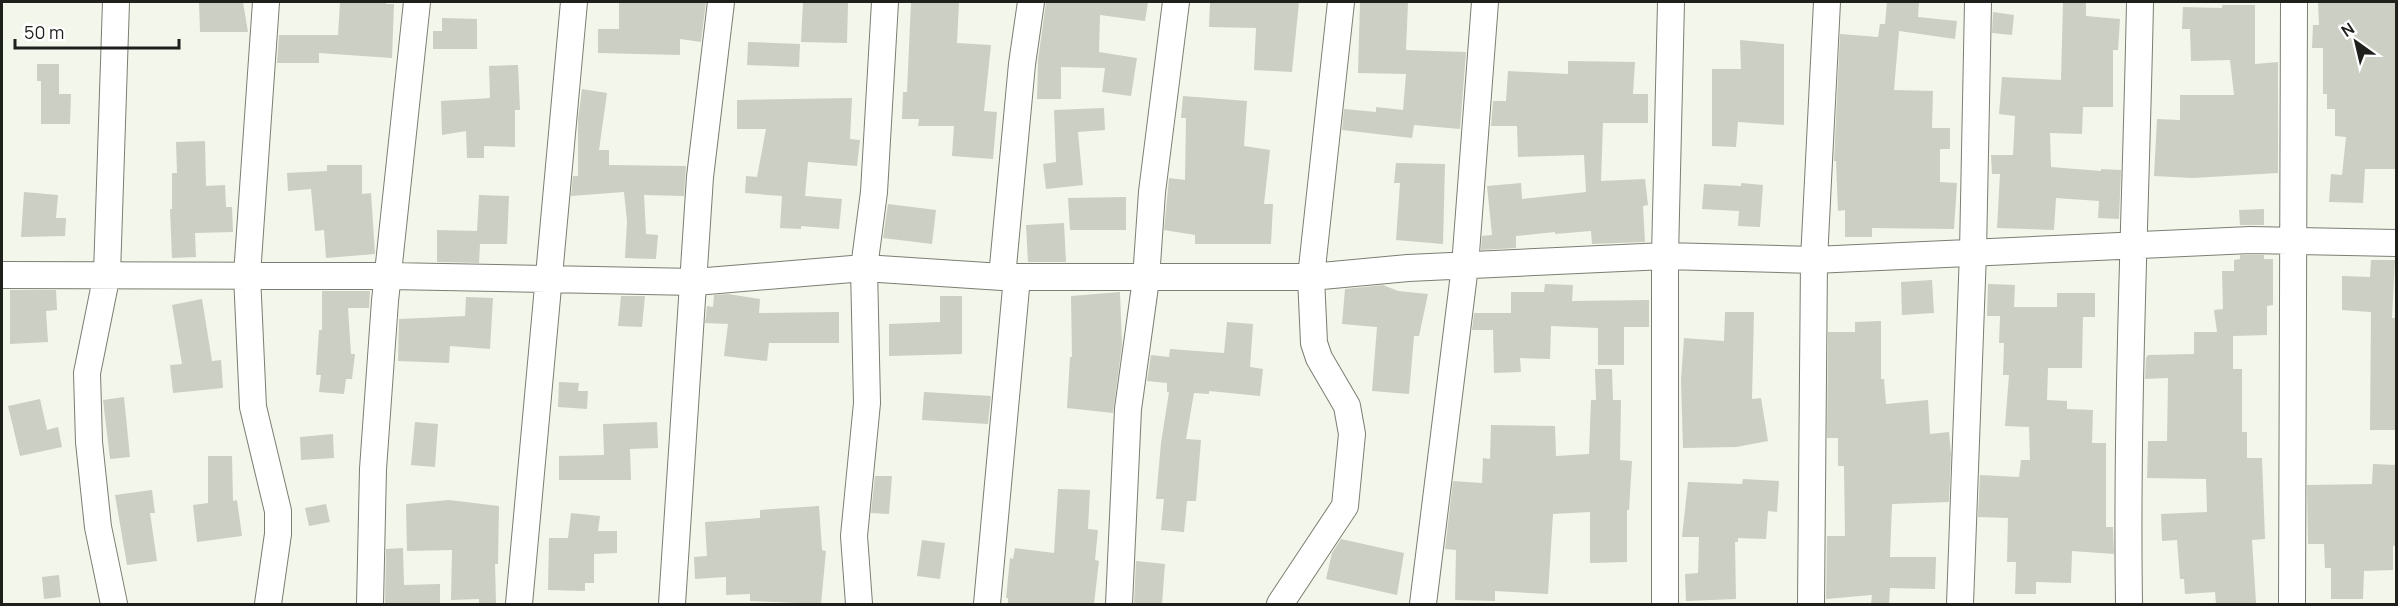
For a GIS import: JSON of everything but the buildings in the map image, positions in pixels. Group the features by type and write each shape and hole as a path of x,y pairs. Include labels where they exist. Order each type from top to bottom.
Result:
{"street":[{"path":"114,604 98,527 90,442 87,373 106,274 116,2"},
{"path":"266,2 248,275 253,407 278,511 278,534 268,604"},
{"path":"370,604 373,469 385,301 417,2"},
{"path":"519,604 574,2"},
{"path":"672,604 695,282 700,177 721,2"},
{"path":"859,604 854,536 867,403 864,268 874,192 885,2"},
{"path":"987,604 1010,277 1022,64 1031,2"},
{"path":"1119,604 1128,409 1146,279 1152,192 1176,2"},
{"path":"1280,604 1345,506 1352,434 1347,406 1319,358 1314,343 1311,277 1341,2"},
{"path":"1423,604 1465,266 1485,2"},
{"path":"1665,604 1665,256 1671,2"},
{"path":"1812,604 1814,260 1827,2"},
{"path":"1959,604 1973,252 1978,2"},
{"path":"2129,604 2129,360 2135,246 2140,2"},
{"path":"2292,604 2294,2"},
{"path":"2,275 389,276 695,282 864,268 1010,277 1146,279 1311,277 1408,268 1665,256 1814,260 2250,240 2397,243"}]}
